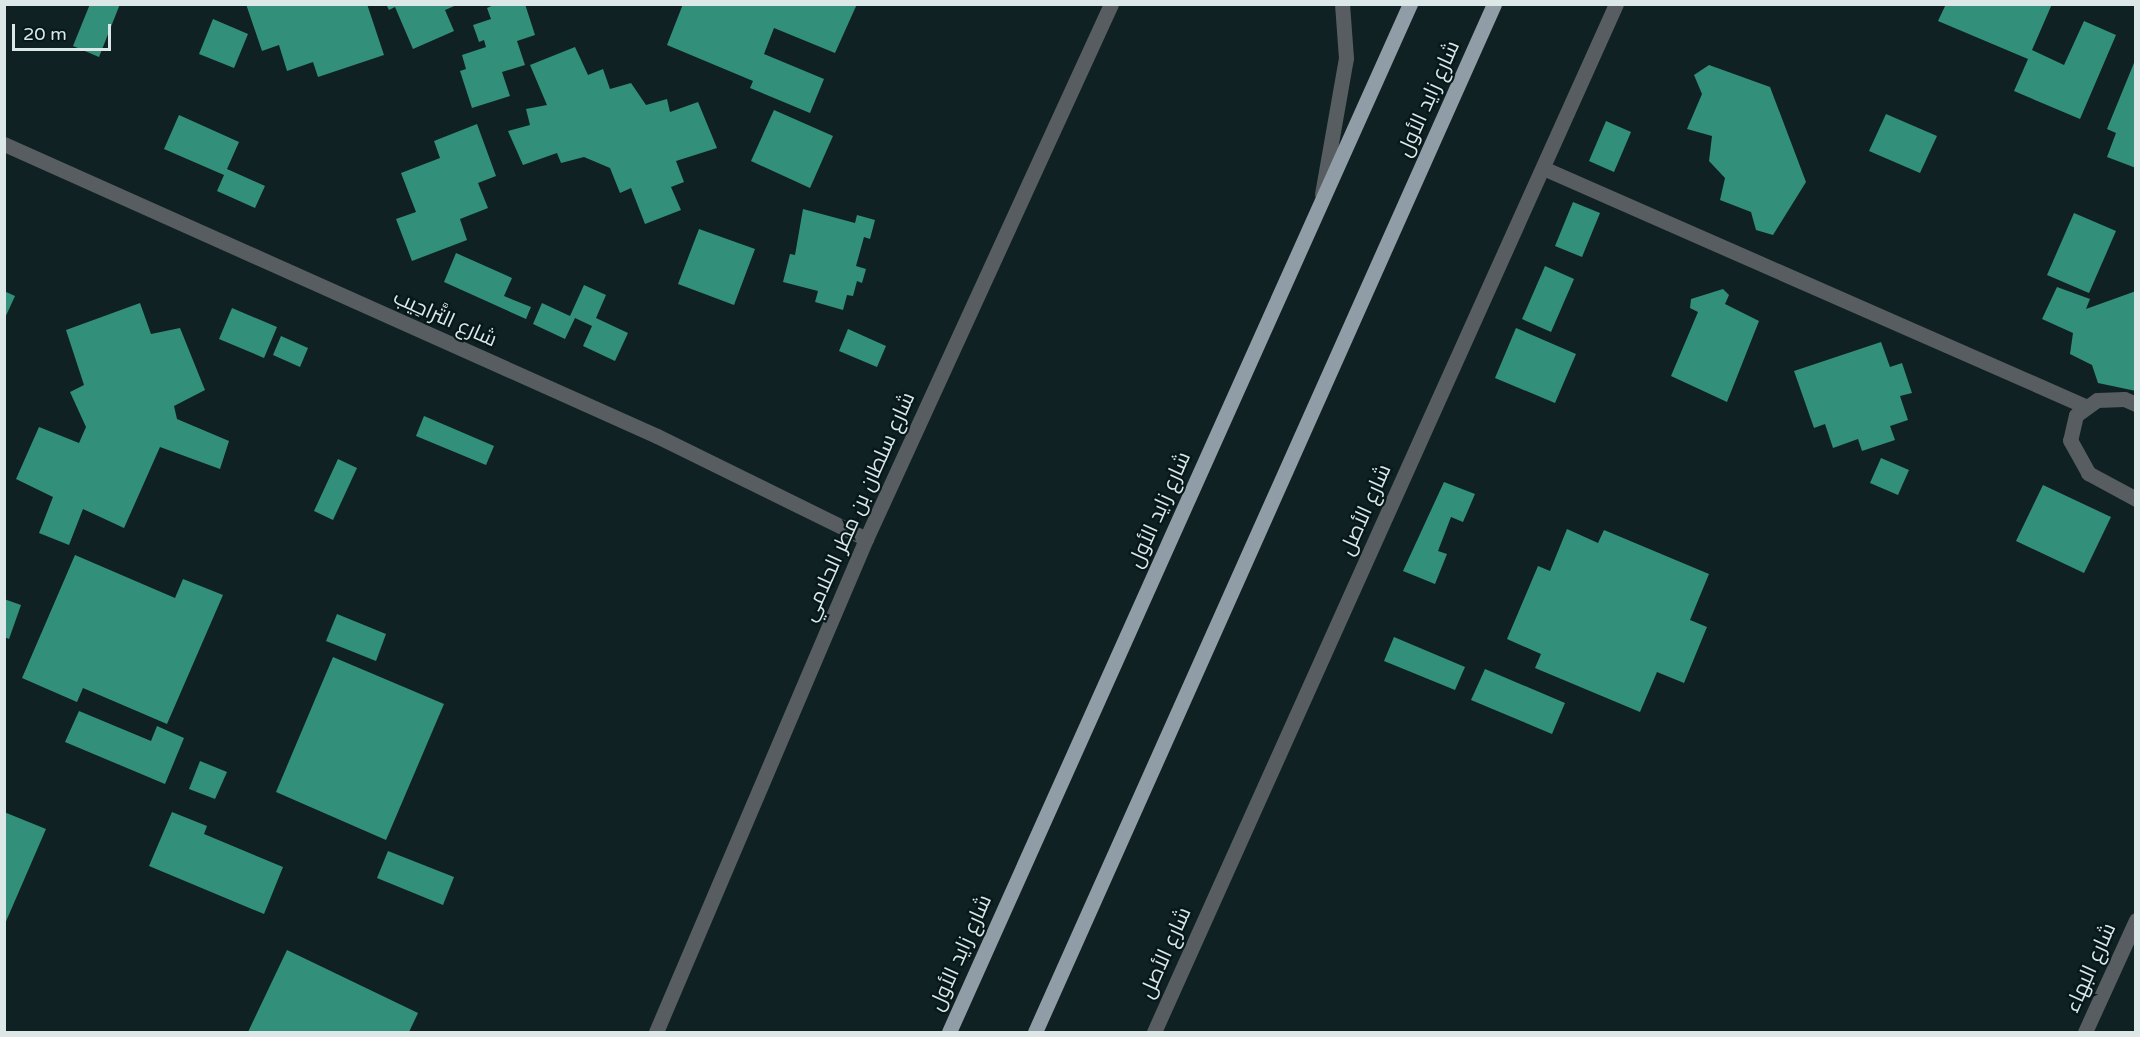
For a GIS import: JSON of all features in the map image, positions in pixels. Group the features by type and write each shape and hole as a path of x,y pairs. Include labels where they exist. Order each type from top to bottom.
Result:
{"main road":[{"name":"شارع زايد الأول","path":"949,1032 1410,4"},
{"name":"شارع زايد الأول","path":"1035,1032 1494,4"}],"street":[{"name":"شارع سلطان بن مطر الحلامي","path":"656,1032 866,538 1111,4"},
{"path":"1320,203 1346,58 1342,4"},
{"name":"شارع الأصل","path":"1154,1032 1616,4"},
{"name":"شارع التَّراحِيب","path":"4,144 657,436 866,538"},
{"path":"1543,168 2085,406"},
{"path":"2136,404 2109,397 2085,406 2071,427 2073,453 2100,483 2136,499"},
{"name":"شارع البهاء","path":"2085,1032 2136,920"}],"building":[{"path":"90,4 120,4 99,57 73,46"},
{"path":"246,4 367,4 384,55 318,77 313,62 287,71 279,45 262,51"},
{"path":"386,4 459,4 445,10 454,31 413,49 395,7 389,10"},
{"path":"496,4 525,4 535,35 517,41 525,65 502,72 510,96 472,108 460,71 466,69 462,55 486,47 484,40 479,42 473,25 491,19 487,8"},
{"path":"683,4 857,4 835,53 774,28 764,54 824,79 810,113 750,88 753,81 667,45"},
{"path":"1946,4 2052,4 2032,50 2064,65 2084,21 2116,35 2080,119 2014,91 2028,59 1938,21"},
{"path":"213,19 248,34 234,68 199,54"},
{"path":"575,47 588,75 603,69 610,89 631,83 646,105 667,99 670,112 698,102 717,148 676,161 684,182 671,187 681,210 645,224 631,188 620,193 610,168 584,157 561,163 557,153 523,165 508,131 530,125 526,109 547,105 530,65"},
{"path":"2136,58 2136,168 2107,157 2116,133 2107,129"},
{"path":"1709,65 1770,87 1806,182 1773,235 1756,230 1751,212 1720,200 1725,178 1709,161 1712,136 1687,129 1702,94 1694,75"},
{"path":"774,110 833,136 810,188 751,161"},
{"path":"1886,114 1937,136 1920,173 1869,151"},
{"path":"179,115 239,142 227,169 265,186 255,208 217,191 224,175 164,149"},
{"path":"1606,121 1631,132 1614,172 1589,161"},
{"path":"477,124 496,176 478,183 488,208 460,219 467,240 412,261 396,219 416,212 401,173 440,158 434,141"},
{"path":"1573,202 1600,213 1582,257 1555,246"},
{"path":"803,209 855,223 857,215 875,220 870,239 864,237 856,266 866,269 862,283 857,281 853,296 847,295 843,310 815,302 818,291 783,282 790,254 795,255"},
{"path":"2074,213 2116,231 2089,293 2047,275"},
{"path":"699,229 755,249 734,305 678,284"},
{"path":"456,253 512,278 504,296 531,307 526,319 444,282"},
{"path":"1545,266 1574,279 1551,332 1522,319"},
{"path":"584,285 606,295 596,318 628,333 615,361 583,346 592,326 575,318 565,339 533,324 542,303 570,316"},
{"path":"2057,287 2090,299 2086,309 2136,291 2136,391 2098,383 2092,365 2070,354 2073,333 2042,319"},
{"path":"1723,289 1729,295 1725,304 1759,321 1727,402 1671,376 1698,312 1690,308 1691,299"},
{"path":"4,291 15,296 4,320"},
{"path":"140,303 151,334 180,328 205,390 174,406 177,419 229,441 220,469 160,447 124,528 83,509 69,545 39,533 53,497 16,479 39,427 79,443 86,427 70,392 84,385 66,330"},
{"path":"232,308 277,327 264,358 219,339"},
{"path":"1516,328 1576,354 1555,403 1495,378"},
{"path":"848,329 886,346 877,367 839,351"},
{"path":"281,336 308,348 300,367 273,355"},
{"path":"1881,342 1890,367 1902,363 1912,393 1900,396 1908,420 1890,426 1895,440 1862,451 1858,439 1833,448 1825,424 1814,428 1794,371"},
{"path":"424,416 494,446 486,465 416,436"},
{"path":"1881,458 1909,470 1898,495 1870,483"},
{"path":"338,459 357,468 333,520 314,511"},
{"path":"1444,482 1475,494 1463,522 1451,517 1438,551 1447,554 1435,584 1403,571"},
{"path":"2043,485 2111,517 2084,573 2016,541"},
{"path":"1567,529 1598,543 1604,530 1709,574 1690,620 1707,627 1684,683 1657,672 1640,712 1535,668 1541,654 1507,639 1538,566 1550,571"},
{"path":"75,555 175,598 183,579 223,595 167,724 83,688 77,702 22,678"},
{"path":"4,599 21,605 9,639 4,637"},
{"path":"337,614 386,634 376,661 326,641"},
{"path":"1394,637 1465,667 1455,690 1384,661"},
{"path":"333,657 444,704 386,840 276,792"},
{"path":"1485,669 1565,703 1552,734 1471,700"},
{"path":"79,711 151,741 157,726 184,738 165,784 65,742"},
{"path":"200,761 227,772 215,799 189,789"},
{"path":"4,812 46,829 4,926"},
{"path":"172,812 207,826 204,834 283,867 264,914 149,866"},
{"path":"388,851 454,877 443,905 377,878"},
{"path":"287,950 418,1013 409,1032 248,1032"}]}
